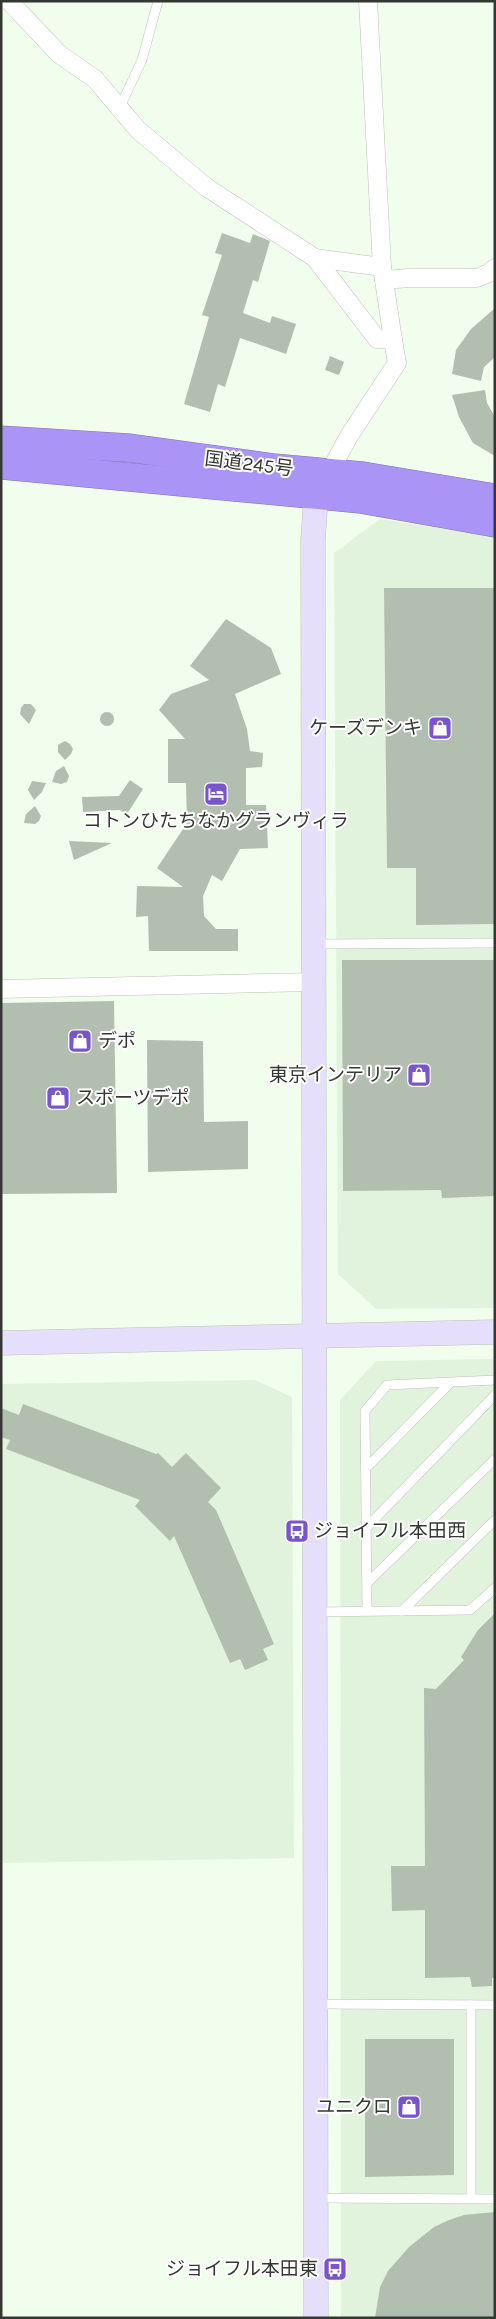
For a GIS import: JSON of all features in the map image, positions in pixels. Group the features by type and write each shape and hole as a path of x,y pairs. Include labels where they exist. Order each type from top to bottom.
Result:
{"highway":[{"name":"国道245号","path":"1,440 130,448 275,468 360,499 495,522"},
{"name":"国道245号","path":"1,465 323,484 363,476 495,498"}],"street":[{"path":"9,1 59,54 95,79 138,130 206,186 315,258 409,278 477,278 495,268"},
{"path":"316,2318 313,540 323,484 349,436 397,363 383,273 368,1"},
{"path":"315,258 325,274 377,339 393,340"},
{"path":"1,989 314,982"},
{"path":"1,1343 495,1332"}],"lane":[{"path":"119,109 142,60 158,1"},
{"path":"314,944 495,944"},
{"path":"367,1611 365,1411 387,1385 495,1380"},
{"path":"366,1468 450,1383"},
{"path":"366,1527 495,1395"},
{"path":"367,1583 495,1459"},
{"path":"402,1611 495,1520"},
{"path":"315,1612 470,1610 495,1588"},
{"path":"315,2004 495,2005"},
{"path":"471,2005 471,2198"},
{"path":"316,2198 495,2199"}],"shaded area":[{"path":"380,519 495,537 495,1308 376,1309 338,1274 334,553"},
{"path":"495,1359 495,2318 341,2318 340,1400 376,1361"},
{"path":"255,1380 292,1397 294,1858 1,1863 1,1384"}],"building":[{"path":"222,233 250,243 253,234 270,241 258,282 253,280 243,313 270,323 272,316 296,324 286,354 240,338 225,387 218,384 210,412 184,404 209,317 202,315 222,255 215,253"},
{"path":"495,308 495,357 484,367 481,381 452,374 456,350 471,329"},
{"path":"330,356 344,362 339,375 325,370"},
{"path":"485,390 487,403 495,417 495,456 473,443 459,417 452,395"},
{"name":"ケーズデンキ","path":"384,588 495,588 495,924 416,925 416,868 387,868"},
{"name":"コトンひたちなかグランヴィラ","path":"226,619 271,648 281,674 235,694 247,729 250,751 263,753 262,767 246,768 246,805 266,805 268,848 240,849 222,881 212,875 203,896 204,916 216,929 238,929 238,951 149,951 148,916 136,917 137,886 183,887 157,868 187,823 186,783 168,783 168,739 185,739 159,710 171,694 209,680 190,666"},
{"path":"24,704 31,704 36,710 29,724 20,714"},
{"path":"104,712 110,712 114,719 110,726 104,726 100,722 100,716"},
{"path":"65,741 73,749 65,760 58,752 58,745"},
{"path":"64,766 69,776 67,782 61,784 52,782 56,771"},
{"path":"130,780 143,789 127,814 120,810 83,812 82,797 119,796"},
{"path":"32,781 46,783 42,792 34,800 28,790"},
{"path":"35,806 41,816 39,821 35,824 24,823 26,814"},
{"path":"69,841 112,843 74,860"},
{"name":"東京インテリア","path":"342,960 495,960 495,1196 442,1198 441,1190 343,1191"},
{"name":"スポーツデポ","path":"114,1001 117,1193 1,1194 1,1003"},
{"path":"147,1040 203,1041 204,1122 248,1121 248,1169 148,1172"},
{"path":"23,1404 156,1454 158,1453 172,1467 186,1453 221,1488 208,1502 216,1510 274,1644 263,1649 268,1660 245,1670 240,1659 230,1663 174,1536 170,1541 135,1506 140,1500 6,1449 10,1440 1,1437 1,1408 19,1415"},
{"path":"495,1613 495,1978 492,1978 492,1986 472,1987 470,1977 425,1978 425,1910 392,1911 391,1866 425,1866 424,1688 436,1689 464,1660 461,1657 478,1630"},
{"name":"ユニクロ","path":"365,2039 454,2039 454,2175 365,2177"},
{"path":"495,2212 495,2318 375,2318 380,2287 388,2271 409,2247 434,2227 449,2220 464,2215"}],"place":[{"name":"ケーズデンキ","path":"440,728"},
{"name":"コトンひたちなかグランヴィラ","path":"216,794"},
{"name":"デポ","path":"80,1041"},
{"name":"東京インテリア","path":"419,1075"},
{"name":"スポーツデポ","path":"58,1098"},
{"name":"ジョイフル本田西","path":"297,1531"},
{"name":"ユニクロ","path":"409,2107"},
{"name":"ジョイフル本田東","path":"335,2269"}]}
